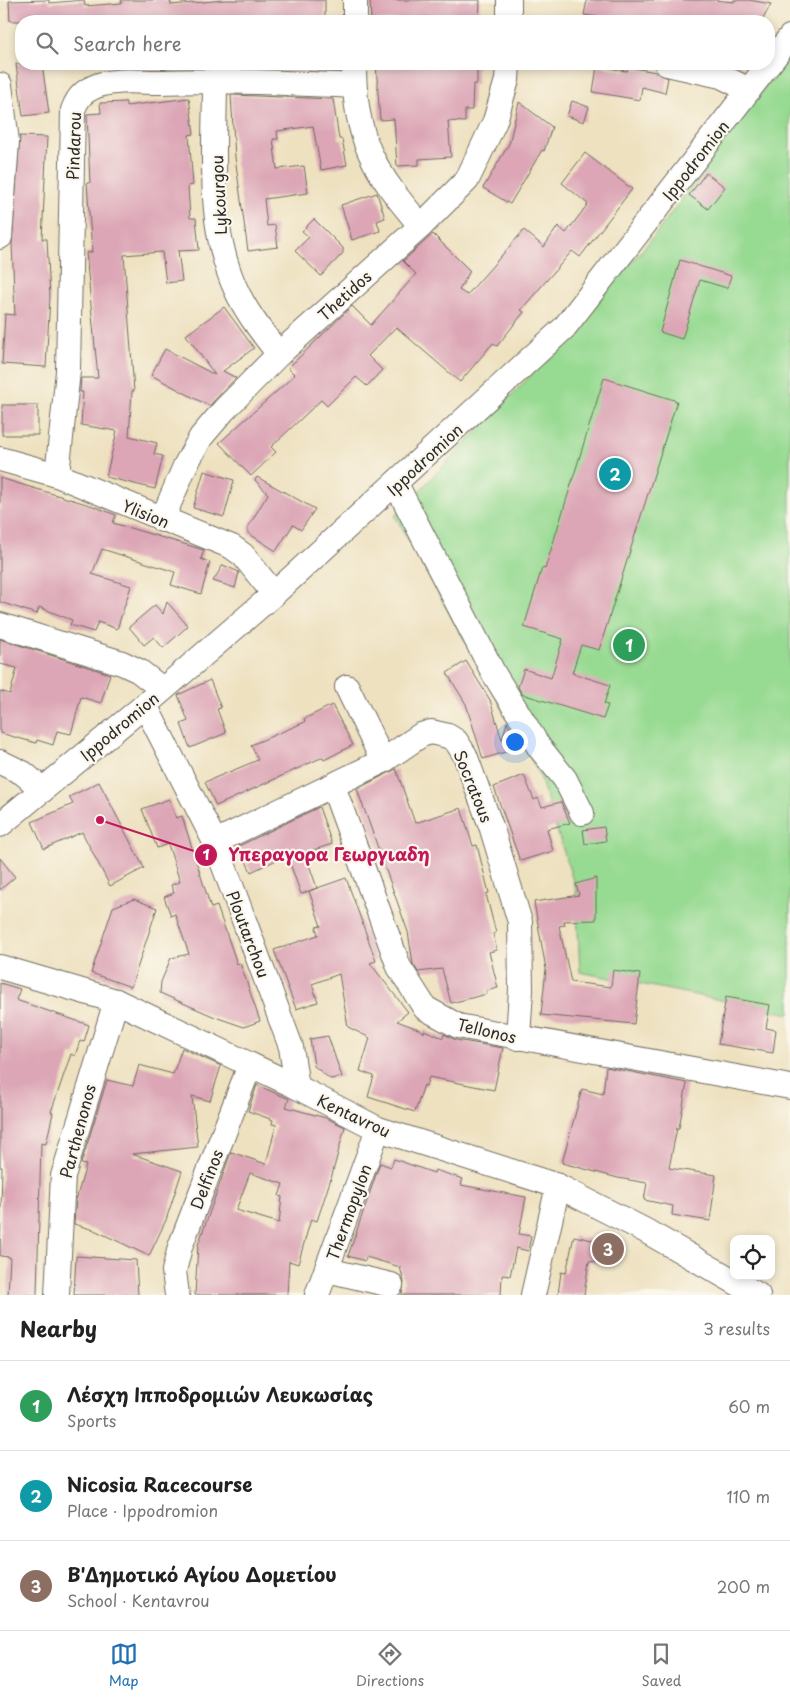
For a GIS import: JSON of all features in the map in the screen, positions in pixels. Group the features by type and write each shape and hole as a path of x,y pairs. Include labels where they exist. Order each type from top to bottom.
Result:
{"street":[{"path":"355,0 355,15"},
{"path":"509,15 510,0"},
{"name":"Ippodromion","path":"775,56 790,37"},
{"name":"Thetidos","path":"162,520 185,466 201,437 279,354 421,226 467,180 495,121 507,80 508,70"},
{"path":"694,70 721,76 749,90"},
{"name":"Ippodromion","path":"0,825 145,705 274,594 564,328 764,70"},
{"path":"354,75 359,122 372,160 383,181 421,226"},
{"name":"Pindarou","path":"57,475 68,371 73,110 77,99 83,92 108,84 354,75"},
{"name":"Lykourgou","path":"215,80 216,206 219,238 238,294 254,322 279,354"},
{"path":"0,85 7,142 0,237"},
{"name":"Ylision","path":"0,460 57,475 238,551 274,594"},
{"path":"396,484 494,674 539,747 565,779 582,813"},
{"path":"0,625 122,662 138,671 162,690"},
{"path":"347,687 382,761"},
{"name":"Ploutarchou","path":"145,705 214,842 291,1047 296,1087"},
{"name":"Socratous","path":"214,842 334,786 382,761 422,736 432,732 448,736 456,741 465,756 492,829 520,922 521,990 518,1038"},
{"path":"0,762 23,773 43,790"},
{"name":"Tellonos","path":"334,786 399,967 425,1008 458,1026 790,1087"},
{"name":"Kentavrou","path":"0,967 116,1002 296,1087 378,1129 558,1186 646,1231 758,1295"},
{"name":"Parthenonos","path":"57,1295 63,1176 116,1002"},
{"name":"Delfinos","path":"177,1295 174,1271 180,1247 250,1065"},
{"name":"Thermopylon","path":"317,1295 378,1129"},
{"path":"533,1295 558,1186"},
{"path":"327,1270 391,1285"}],"green space":[{"path":"790,53 790,1014 580,972 576,890 539,774 395,516 562,343 655,235"}],"building":[{"path":"49,0 49,3 84,0 85,6 122,3 121,0 170,0 171,5 224,0 325,0 325,15 15,15 15,21 10,21 9,1"},
{"path":"370,0 480,0 479,15 371,15"},
{"path":"587,0 715,0 734,2 734,0 749,0 771,4 765,15 584,15"},
{"path":"17,70 43,70 49,113 23,116"},
{"path":"376,70 477,70 477,84 473,84 472,110 465,110 465,122 448,121 451,157 419,159 419,165 397,166 394,119 380,120"},
{"path":"596,70 645,70 656,72 668,78 665,93 642,87 640,100 593,92"},
{"path":"231,95 333,99 339,139 342,139 347,165 321,170 313,126 277,131 278,139 273,139 277,169 304,166 308,193 264,199 267,226 275,225 278,247 248,251 235,157"},
{"path":"189,98 194,134 189,135 193,185 188,186 190,218 196,218 199,250 178,251 182,281 166,283 162,252 124,255 134,391 132,391 129,436 157,443 154,454 163,456 155,489 106,477 117,431 81,425 83,392 80,392 81,378 98,378 86,253 92,252 87,183 90,183 87,114 101,113 100,103 126,102 126,106"},
{"path":"572,101 589,107 584,122 567,116"},
{"path":"519,102 552,127 544,151 542,150 510,204 483,188 509,144"},
{"path":"20,136 47,137 42,239 47,239 50,297 46,367 2,364 5,314 15,315 12,243"},
{"path":"585,153 632,189 580,257 572,251 521,310 524,312 497,346 493,343 460,382 396,327 368,356 382,370 367,386 356,377 327,406 321,400 271,447 276,452 251,476 219,443 295,375 288,368 352,306 371,325 416,274 403,261 433,234 470,271 459,290 467,295 524,230 544,247 558,226 566,233 588,204 562,183"},
{"path":"706,173 725,187 708,209 689,195"},
{"path":"377,193 385,218 377,221 380,231 352,240 341,205"},
{"path":"314,219 343,248 343,253 321,276 295,251 309,237 302,231"},
{"path":"680,260 731,276 727,288 700,280 682,339 660,332"},
{"path":"224,307 254,348 223,371 236,378 209,406 151,375 165,349 215,375 186,335"},
{"path":"604,378 677,401 599,650 581,645 572,673 610,685 604,704 608,705 603,719 522,694 518,687 524,669 551,678 563,639 524,627 542,568 545,569"},
{"path":"2,405 38,405 38,435 2,435"},
{"path":"204,471 234,480 224,517 193,508"},
{"path":"257,477 315,509 301,530 293,525 276,551 248,533 248,527 268,494 255,480"},
{"path":"0,478 93,506 116,515 113,523 204,550 201,559 210,562 201,594 171,585 175,572 102,549 92,574 131,586 117,629 98,622 94,632 70,625 72,620 39,607 37,614 0,602"},
{"path":"223,565 239,572 235,588 213,581"},
{"path":"167,602 188,626 163,648 154,637 144,645 129,627 155,605 163,614"},
{"path":"0,639 110,674 101,703 81,697 71,734 57,731 53,745 37,740 36,743 0,733 0,691 10,694 17,668 0,664"},
{"path":"466,661 490,700 502,740 507,722 518,748 483,759 466,704 447,673"},
{"path":"210,680 221,708 217,709 226,733 190,748 181,724 188,721 178,695"},
{"path":"332,705 353,745 324,760 323,757 216,806 205,782 258,760 251,745 305,722 304,719"},
{"path":"396,769 415,823 461,808 473,846 477,845 489,893 486,894 496,933 493,934 497,950 489,952 498,988 486,991 487,994 451,1003 442,969 418,972 413,964 408,932 357,789"},
{"path":"524,775 534,800 538,798 542,807 561,802 570,823 547,829 553,851 520,861 494,787"},
{"path":"99,782 144,868 110,886 82,832 44,849 32,822 73,804 69,797"},
{"path":"169,799 176,818 182,816 211,908 217,906 237,964 240,963 260,1021 244,1027 215,1017 160,993 161,982 171,958 189,954 175,914 171,916 164,897 174,893 171,885 180,882 168,844 157,848 142,809"},
{"path":"319,807 332,844 305,853 317,888 301,894 287,855 251,872 239,846"},
{"path":"604,827 606,841 585,844 583,830"},
{"path":"0,858 15,877 0,890"},
{"path":"346,878 376,961 370,963 408,1012 397,1021 421,1030 424,1033 424,1030 443,1038 444,1034 456,1040 503,1048 494,1090 429,1077 426,1086 424,1085 415,1112 368,1097 374,1076 360,1071 370,1038 348,1027 339,974 312,984 318,1002 296,1009 274,950 318,935 316,927 321,926 309,891"},
{"path":"596,878 596,920 564,921 565,925 559,926 571,982 611,987 613,970 640,974 634,1024 541,1015 546,969 534,902 579,895 576,884"},
{"path":"134,899 157,908 131,987 91,973 113,907"},
{"path":"0,983 20,989 16,1000 89,1025 84,1042 80,1041 75,1056 71,1054 51,1112 53,1113 46,1144 41,1143 37,1295 8,1295 10,1257 0,1256 2,1167 0,1167"},
{"path":"726,997 770,1005 766,1028 776,1030 773,1053 718,1044"},
{"path":"328,1036 342,1077 330,1079 314,1066 310,1039"},
{"path":"182,1048 221,1066 210,1101 192,1096 198,1147 132,1154 182,1171 166,1220 149,1256 94,1230 74,1224 76,1200 86,1165 81,1164 107,1080 133,1086 139,1065 173,1074"},
{"path":"606,1067 687,1083 669,1168 716,1175 710,1221 672,1215 673,1206 644,1200 647,1183 618,1178 562,1163 582,1089 603,1094"},
{"path":"257,1085 289,1099 286,1107 326,1118 345,1127 332,1175 317,1221 311,1219 298,1264 289,1261 287,1295 195,1295 198,1245 231,1152 266,1164 276,1125 272,1124 273,1120 248,1111","holes":["250,1173 283,1184 279,1196 282,1197 279,1223 236,1210"]},
{"path":"394,1159 434,1173 435,1170 463,1179 461,1185 526,1197 519,1234 531,1236 528,1251 516,1248 510,1276 502,1275 501,1295 402,1295 404,1282 400,1267 366,1257 365,1261 348,1256 380,1163 391,1167"},
{"path":"574,1236 615,1245 611,1265 589,1261 584,1295 558,1295 561,1272 566,1273"},
{"path":"76,1256 136,1260 138,1295 74,1295"}],"place":[{"name":"Nicosia Racecourse","path":"615,474"},
{"name":"Λέσχη Ιπποδρομιών Λευκωσίας","path":"629,645"},
{"name":"Υπεραγορα Γεωργιαδη","path":"100,820"},
{"name":"Β'Δημοτικό Αγίου Δομετίου","path":"608,1249"}]}
